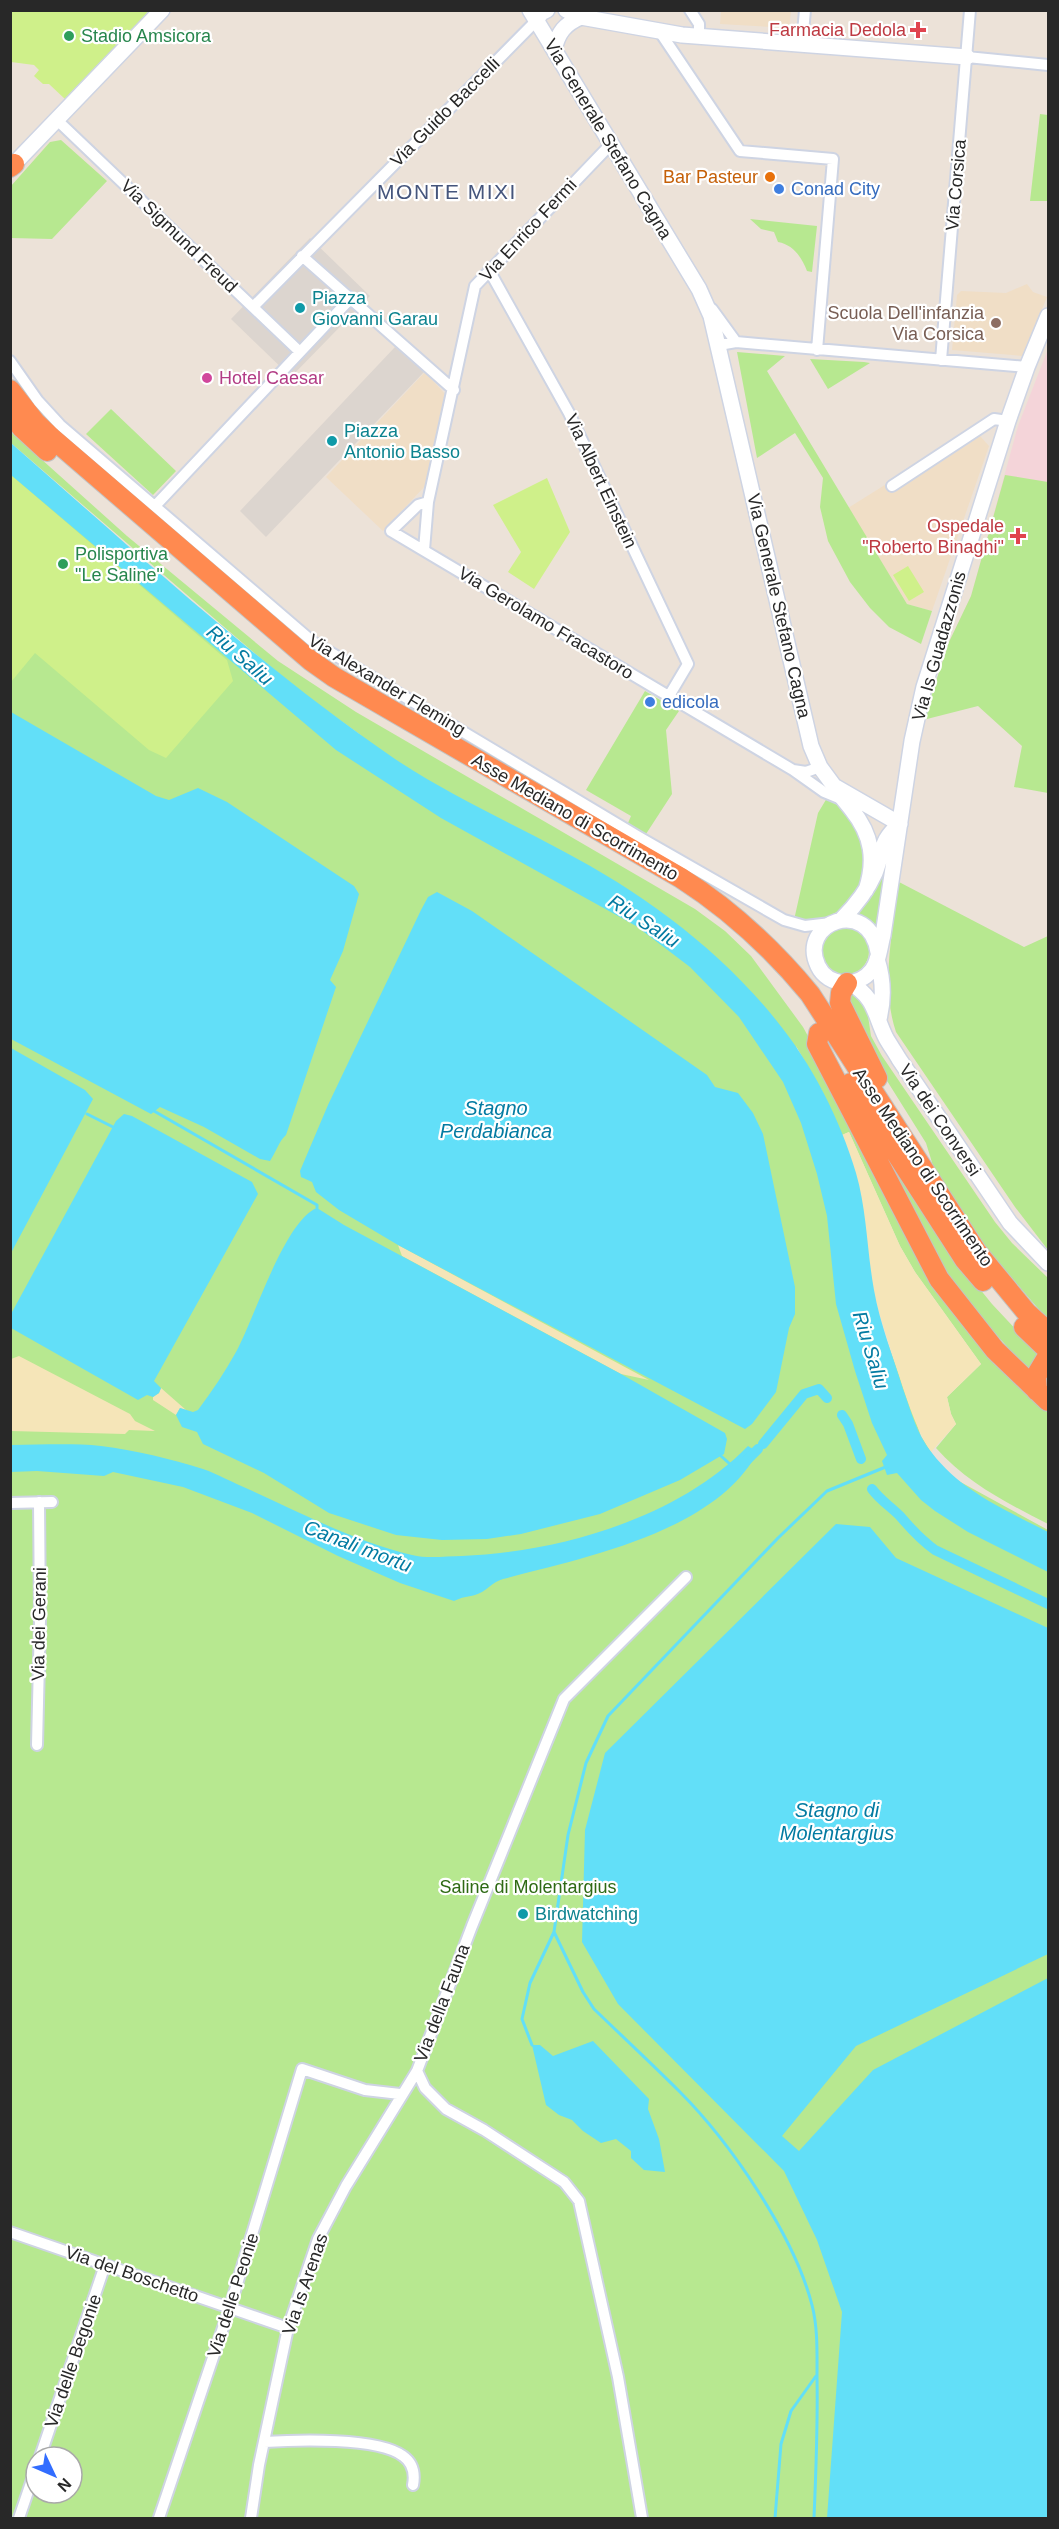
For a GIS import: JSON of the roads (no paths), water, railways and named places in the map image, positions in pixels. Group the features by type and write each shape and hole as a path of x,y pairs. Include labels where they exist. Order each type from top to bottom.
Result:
{"highway":[{"name":"Asse Mediano di Scorrimento","path":"10,390 52,438 310,660 334,677 681,878 733,914 782,959 810,994 976,1251 1027,1313 1047,1346"},
{"name":"Asse Mediano di Scorrimento","path":"14,420 275,648 324,684 707,909 733,931 778,976 819,1033 965,1260 1015,1318 1047,1346"},
{"path":"849,983 842,993 840,1003 888,1098 888,1114"},
{"path":"819,1033 817,1044 939,1279 996,1350 1045,1395"},
{"path":"1045,1395 1036,1376 1047,1346"}],"street":[{"path":"12,167 162,10"},
{"path":"690,10 699,24 699,35"},
{"path":"802,44 805,10"},
{"name":"Via Corsica","path":"941,360 970,10"},
{"path":"538,14 559,19 573,16 660,32 1048,65"},
{"name":"Via Generale Stefano Cagna","path":"538,14 554,50 610,145 704,299 736,342"},
{"name":"Via Guido Baccelli","path":"253,307 538,14"},
{"path":"554,50 560,33 573,16"},
{"path":"660,32 740,151 833,159 817,350"},
{"name":"Via Sigmund Freud","path":"57,120 300,352"},
{"name":"Via Enrico Fermi","path":"424,550 428,502 475,286 610,145"},
{"path":"302,256 454,390"},
{"name":"Via Albert Einstein","path":"489,270 569,413 688,664 669,696"},
{"path":"155,506 351,298"},
{"name":"Via Generale Stefano Cagna","path":"704,299 719,345 811,746 820,767 838,792 900,824"},
{"name":"Via Is Guadazzonis","path":"879,962 912,741 924,687 1008,421 1048,316"},
{"path":"719,345 736,342 1027,367"},
{"name":"Via Alexander Fleming","path":"10,361 38,401 60,425 313,642 639,837 784,920 806,926 837,921"},
{"path":"892,486 994,419 1008,421"},
{"name":"Via Gerolamo Fracastoro","path":"428,502 418,505 391,531 793,770 824,792 838,792"},
{"path":"793,770 806,772 820,767"},
{"path":"838,792 853,811 871,846 871,871 866,890"},
{"path":"853,811 886,825 900,824"},
{"path":"879,1019 864,991 849,983 835,981 824,975 814,956 818,935 837,921 866,890 875,872 885,837 900,824"},
{"path":"837,921 858,921 870,930 876,940 879,962"},
{"path":"849,983 865,976 879,962 883,935"},
{"name":"Via dei Conversi","path":"879,962 882,1007 879,1019 886,1038 1010,1223 1048,1263"},
{"name":"Via dei Gerani","path":"38,1745 39,1502"},
{"path":"10,1503 52,1502"},
{"name":"Via della Fauna","path":"642,2518 618,2377 579,2200 564,2182 484,2130 446,2109 425,2088 417,2071 472,1926 564,1699 686,1577"},
{"name":"Via delle Peonie","path":"159,2518 230,2307 302,2069 365,2090 400,2094"},
{"name":"Via Is Arenas","path":"251,2518 288,2328 318,2239 400,2094 417,2071"},
{"name":"Via del Boschetto","path":"10,2232 288,2328"},
{"name":"Via delle Begonie","path":"44,2445 105,2265"},
{"path":"264,2442 295,2440 337,2442 388,2449 402,2455 411,2464 413,2485"},
{"path":"19,2518 24,2504"}],"water":[{"name":"Riu Saliu","path":"11,443 198,607 344,723 435,784 561,850 650,904 704,946 753,994 776,1020 801,1055 824,1093 842,1132 860,1187 874,1290 880,1315 903,1389 922,1438 932,1453 957,1479 1001,1508 1048,1532 1048,1572 968,1532 921,1500 897,1473 887,1475 882,1461 887,1455 872,1423 836,1304 827,1216 801,1123 783,1082 739,1017 690,967 636,926 441,818 336,750 11,475"},
{"path":"11,712 156,796 169,800 198,788 227,802 354,886 359,894 343,951 330,980 336,987 286,1135 270,1161 260,1159 204,1127 160,1107 151,1114 11,1039"},
{"name":"Stagno Perdabianca","path":"437,892 472,911 707,1075 715,1087 738,1093 753,1113 763,1134 795,1287 795,1314 789,1328 776,1392 752,1424 745,1429 398,1245 339,1210 316,1192 312,1182 301,1177 300,1171 328,1105 421,910 428,897"},
{"path":"11,1048 85,1090 93,1099 11,1253"},
{"path":"124,1114 132,1116 252,1182 258,1194 154,1381 161,1388 159,1393 153,1397 147,1395 138,1400 11,1328 11,1314 116,1121"},
{"path":"317,1208 344,1225 621,1374 725,1433 727,1439 724,1454 680,1480 600,1514 521,1534 487,1539 442,1540 396,1535 329,1513 264,1473 203,1444 197,1432 182,1427 176,1415 180,1408 193,1412 198,1410 213,1389 236,1352 282,1250 305,1216"},
{"path":"11,1445 101,1446 140,1452 178,1462 214,1473 370,1543 412,1555 431,1557 500,1553 538,1547 616,1526 688,1493 720,1471 748,1446 756,1455 736,1482 709,1504 677,1523 606,1551 503,1579 479,1594 454,1601 400,1583 338,1556 252,1513 183,1487 113,1472 104,1476 37,1471 11,1472"},
{"name":"Stagno di Molentargius","path":"836,1524 870,1527 896,1558 1048,1628 1048,1954 856,2046 782,2136 799,2151 873,2070 1048,1978 1048,2518 827,2518 842,2312 817,2240 784,2171 618,2004 582,1942 585,1830 605,1753"},
{"path":"593,2041 649,2099 648,2109 659,2139 665,2172 644,2170 631,2158 631,2151 616,2139 601,2143 572,2120 559,2115 546,2105 532,2045 540,2045 553,2056"}],"waterway":[{"path":"154,1111 317,1205 317,1208"},
{"path":"87,1114 113,1127"},
{"name":"Canali mortu","path":"763,1444 804,1394 819,1389 827,1398"},
{"name":"Canali mortu","path":"842,1415 848,1424 861,1459"},
{"name":"Canali mortu","path":"745,1462 758,1449"},
{"path":"721,1456 731,1465"},
{"path":"532,2045 522,2019 530,1983 554,1932 568,1835 586,1763 608,1716 778,1538 827,1491 888,1466"},
{"name":"Canali mortu","path":"872,1489 935,1550 1048,1604"},
{"path":"554,1932 583,1992 594,2009 679,2091 719,2136 758,2191 791,2249 812,2305 816,2332 817,2413 814,2518"},
{"path":"775,2518 781,2444 791,2411 816,2376"}],"place":[{"name":"Farmacia Dedola","path":"918,30"},
{"name":"Stadio Amsicora","path":"69,36"},
{"name":"Bar Pasteur","path":"770,177"},
{"name":"Conad City","path":"779,189"},
{"name":"Piazza Giovanni Garau","path":"300,308"},
{"name":"Scuola Dell'infanzia Via Corsica","path":"996,323"},
{"name":"Hotel Caesar","path":"207,378"},
{"name":"Piazza Antonio Basso","path":"332,441"},
{"name":"Ospedale \"Roberto Binaghi\"","path":"1018,536"},
{"name":"Polisportiva \"Le Saline\"","path":"63,564"},
{"name":"edicola","path":"650,702"},
{"name":"Birdwatching","path":"523,1914"}],"district":[{"name":"MONTE MIXI","path":"447,192"}],"park label":[{"name":"Saline di Molentargius","path":"528,1887"}]}
